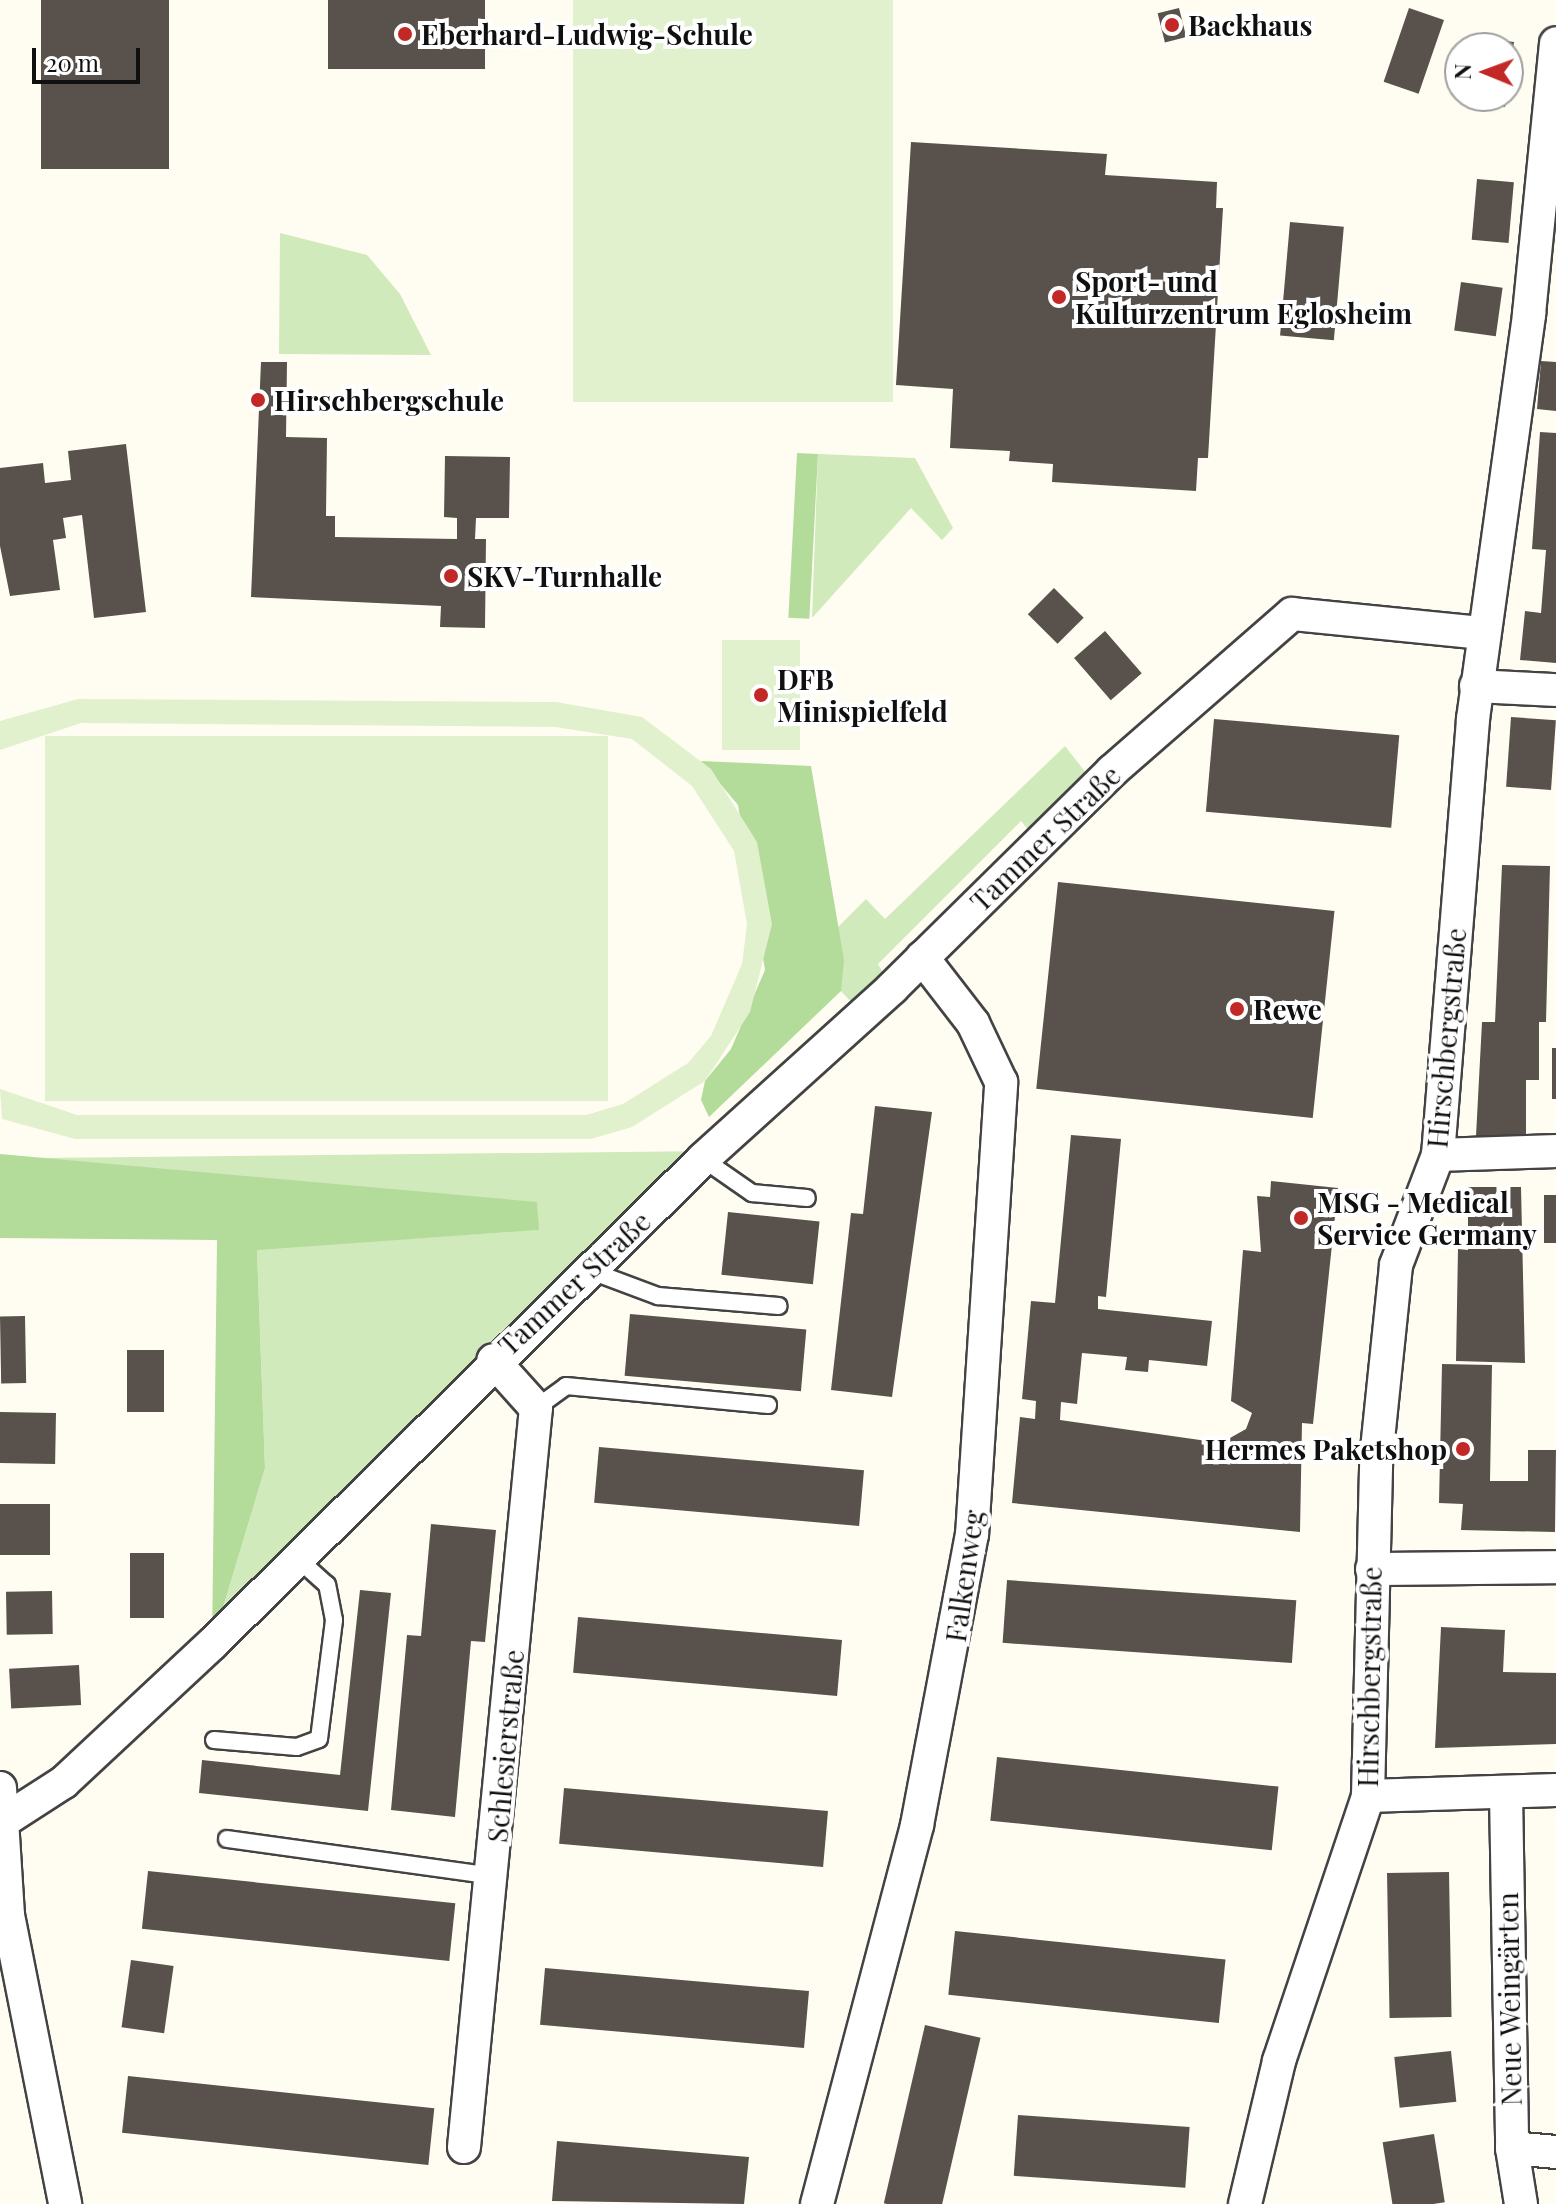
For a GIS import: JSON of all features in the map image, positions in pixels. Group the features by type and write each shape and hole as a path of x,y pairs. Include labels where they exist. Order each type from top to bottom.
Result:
{"street":[{"name":"Hirschbergstraße","path":"1245,2204 1279,2061 1368,1796 1372,1569 1396,1265 1438,1155 1476,686 1529,314 1552,121 1556,43"},
{"name":"Tammer Straße","path":"5,1820 64,1782 297,1558 493,1360 591,1271 703,1159 922,957 1112,771 1292,614 1482,633"},
{"path":"1476,686 1556,690"},
{"name":"Falkenweg","path":"817,2204 917,1825 971,1547 1001,1082 973,1023 922,957"},
{"path":"1438,1155 1556,1151"},
{"path":"493,1360 536,1408"},
{"name":"Schlesierstraße","path":"464,2147 493,1876 536,1408"},
{"path":"1372,1569 1556,1567"},
{"path":"0,1788 5,1820 8,1915 65,2204"},
{"path":"1368,1796 1556,1790"},
{"name":"Neue Weingärten","path":"1506,1793 1512,2148 1521,2204"},
{"path":"1512,2148 1556,2152"}],"lane":[{"path":"703,1159 752,1193 807,1198"},
{"path":"591,1271 658,1296 779,1306"},
{"path":"536,1408 566,1386 768,1405"},
{"path":"214,1740 297,1747 319,1739 334,1620 327,1585 297,1558"},
{"path":"227,1839 493,1876"}],"green space":[{"path":"573,0 893,0 893,402 573,402"},
{"path":"280,233 367,255 400,294 431,355 279,354"},
{"path":"797,453 818,454 809,619 788,618"},
{"path":"818,454 915,458 953,528 942,540 911,508 812,618"},
{"name":"DFB Minispielfeld","path":"722,640 800,640 800,750 722,750"},
{"path":"78,699 556,702 642,717 711,769 757,842 772,924 750,1012 705,1081 632,1127 591,1139 75,1139 2,1119 0,1089 77,1115 586,1115 623,1104 688,1063 711,1036 742,964 747,924 734,851 692,786 632,739 555,727 81,723 0,750 0,721"},
{"path":"45,736 608,736 608,1101 45,1101"},
{"path":"1065,746 1097,787 1040,844 1021,821 878,964 892,988 862,1014 841,991 838,927 866,899 885,919"},
{"path":"701,761 811,766 844,960 841,991 709,1117 701,1100 705,1081 731,1049 765,970 738,805"},
{"path":"712,1151 212,1644 265,1468 257,1249 538,1230 537,1203 40,1158"},
{"path":"0,1154 537,1202 539,1230 257,1250 265,1468 212,1644 217,1240 0,1238"}],"building":[{"path":"41,0 169,0 169,169 41,169"},
{"name":"Eberhard-Ludwig-Schule","path":"328,0 485,0 485,69 328,69"},
{"name":"Backhaus","path":"1179,8 1186,37 1165,42 1158,13"},
{"path":"1409,8 1444,20 1419,94 1384,82"},
{"name":"Sport- und Kulturzentrum Eglosheim","path":"911,142 1107,154 1105,175 1217,182 1216,208 1223,208 1208,458 1198,458 1196,491 1052,482 1053,464 1009,461 1010,451 950,448 953,389 896,385"},
{"path":"1477,179 1514,182 1509,243 1472,240"},
{"path":"1290,222 1344,227 1334,340 1280,336"},
{"path":"1461,282 1503,288 1496,336 1454,331"},
{"path":"1541,361 1556,362 1556,411 1537,409"},
{"path":"261,362 287,362 286,437 327,438 326,516 335,516 335,537 457,539 457,518 444,517 445,456 510,457 509,518 476,518 475,539 486,539 485,628 440,627 441,606 251,597"},
{"path":"1540,432 1556,433 1556,663 1520,660 1525,611 1541,613 1546,550 1532,549"},
{"path":"126,444 146,612 94,618 82,515 63,518 66,538 53,540 60,590 10,596 0,546 0,468 43,463 45,483 71,480 68,451"},
{"path":"1054,588 1084,618 1058,644 1028,614"},
{"path":"1105,631 1142,673 1111,700 1074,658"},
{"path":"1511,717 1556,720 1551,790 1506,787"},
{"path":"1214,719 1399,735 1391,828 1206,812"},
{"path":"1502,865 1550,866 1546,1022 1539,1022 1539,1080 1526,1080 1526,1136 1476,1136 1482,1022 1495,1022"},
{"path":"1058,882 1334,911 1313,1118 1036,1089"},
{"path":"1552,1048 1556,1048 1556,1099 1552,1099"},
{"path":"875,1106 932,1112 892,1397 831,1390 851,1213 863,1214"},
{"path":"1071,1135 1121,1139 1106,1297 1098,1296 1098,1309 1212,1321 1207,1366 1149,1360 1148,1372 1125,1370 1127,1357 1082,1353 1077,1404 1061,1402 1060,1420 1221,1443 1246,1429 1252,1413 1231,1401 1243,1250 1261,1252 1257,1196 1270,1197 1271,1181 1338,1188 1313,1424 1302,1423 1300,1532 1012,1503 1020,1417 1035,1419 1036,1401 1022,1399 1031,1301 1055,1303"},
{"path":"1468,1187 1521,1187 1525,1363 1456,1361 1458,1249 1468,1250"},
{"path":"1544,1195 1556,1195 1556,1243 1544,1243"},
{"path":"728,1212 819,1222 813,1284 721,1275"},
{"path":"630,1314 806,1329 801,1391 625,1376"},
{"path":"0,1316 25,1316 26,1383 1,1383"},
{"path":"127,1350 164,1350 164,1412 127,1412"},
{"path":"1442,1364 1492,1365 1490,1481 1528,1481 1528,1450 1556,1450 1555,1532 1461,1530 1463,1504 1439,1503"},
{"path":"0,1412 56,1413 55,1464 0,1463"},
{"path":"599,1447 864,1470 859,1526 594,1503"},
{"path":"0,1504 50,1504 50,1555 0,1555"},
{"path":"431,1524 496,1530 485,1642 471,1641 455,1817 391,1810 407,1635 421,1636"},
{"path":"130,1553 164,1553 164,1618 130,1618"},
{"path":"1007,1580 1296,1600 1292,1663 1003,1643"},
{"path":"360,1590 391,1593 368,1811 199,1793 202,1760 340,1775"},
{"path":"52,1591 53,1634 7,1635 6,1592"},
{"path":"578,1617 842,1640 837,1696 573,1673"},
{"path":"1441,1627 1505,1630 1503,1672 1556,1673 1556,1744 1435,1748"},
{"path":"79,1665 81,1705 11,1709 9,1669"},
{"path":"997,1757 1278,1787 1272,1850 990,1821"},
{"path":"564,1788 828,1811 823,1867 559,1844"},
{"path":"148,1871 455,1903 449,1961 142,1929"},
{"path":"1449,1872 1452,2017 1390,2018 1387,1873"},
{"path":"955,1931 1226,1959 1219,2023 948,1995"},
{"path":"131,1960 174,1966 164,2033 122,2027"},
{"path":"545,1968 809,1991 804,2048 540,2025"},
{"path":"925,2025 981,2038 942,2204 884,2203"},
{"path":"1451,2051 1456,2102 1400,2108 1394,2057"},
{"path":"128,2076 434,2108 428,2165 122,2133"},
{"path":"1018,2115 1190,2127 1185,2188 1014,2176"},
{"path":"1434,2134 1445,2202 1392,2204 1383,2142"},
{"path":"557,2141 749,2157 744,2204 552,2201"}],"place":[{"name":"Backhaus","path":"1172,25"},
{"name":"Eberhard-Ludwig-Schule","path":"405,34"},
{"name":"Sport- und Kulturzentrum Eglosheim","path":"1059,297"},
{"name":"Hirschbergschule","path":"258,400"},
{"name":"SKV-Turnhalle","path":"451,576"},
{"name":"DFB Minispielfeld","path":"761,695"},
{"name":"Rewe","path":"1237,1009"},
{"name":"MSG - Medical Service Germany","path":"1301,1218"},
{"name":"Hermes Paketshop","path":"1463,1449"}]}
